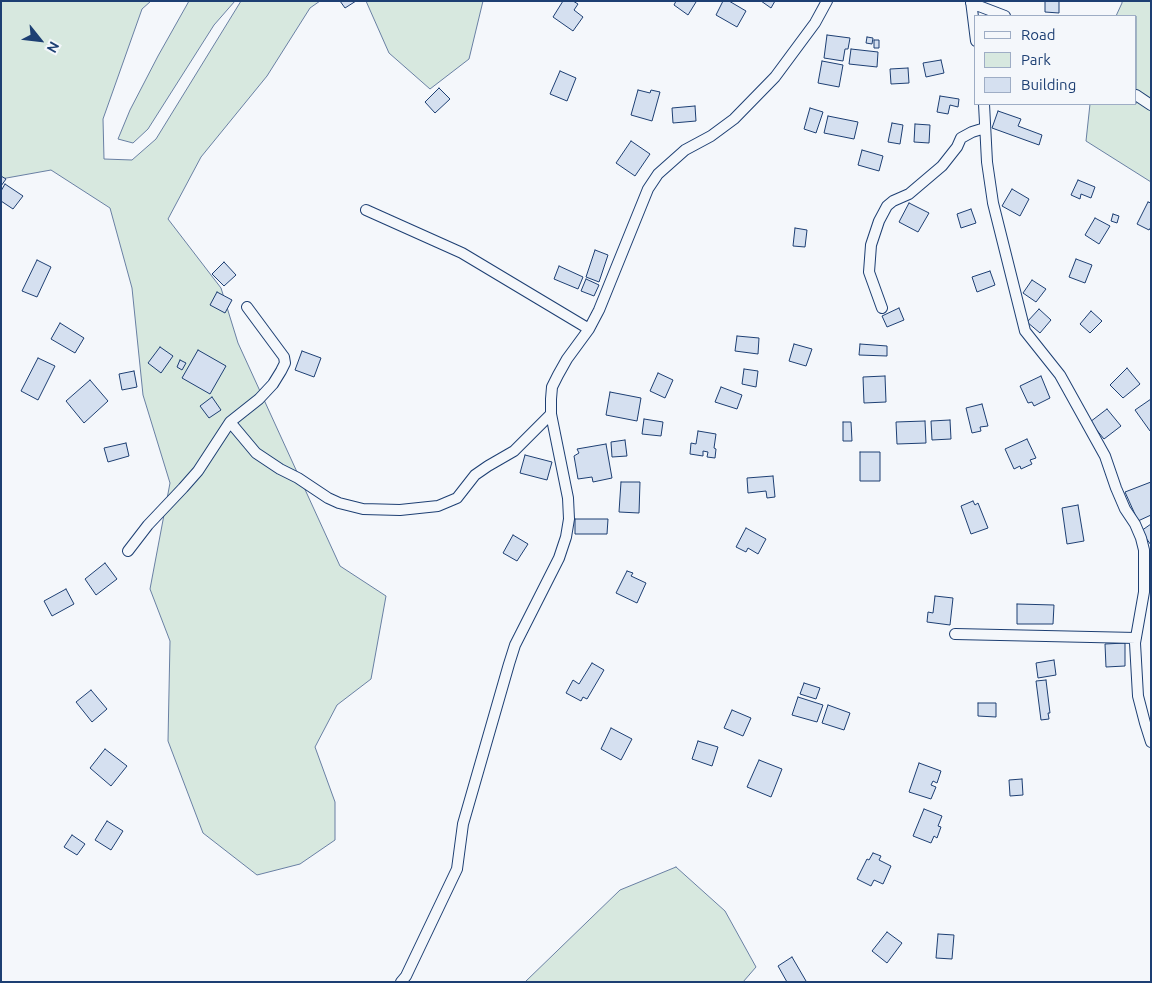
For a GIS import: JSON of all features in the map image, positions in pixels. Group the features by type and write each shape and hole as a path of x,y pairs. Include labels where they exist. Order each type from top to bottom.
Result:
{"street":[{"path":"401,982 406,976 457,869 462,824 515,645 560,558 566,537 569,519 568,498 551,414 552,388 555,381 599,310 648,189 658,174 685,150 711,136 734,119 775,77 815,23 827,1"},
{"path":"974,25 971,2 1003,15"},
{"path":"1137,96 1151,105"},
{"path":"984,105 987,162 993,202 1025,331 1060,375 1105,456 1125,509 1135,524 1141,538 1144,550 1144,592 1136,638 1138,696 1151,742"},
{"path":"882,308 869,272 871,245 887,206 893,201 909,194 942,166 957,147 961,138 985,128"},
{"path":"366,210 462,253 570,319 589,328"},
{"path":"128,551 148,525 198,471 230,422 259,399 282,371 285,362 284,357 247,307"},
{"path":"230,422 256,453 339,504 363,509 400,510 438,506 457,498 475,476 514,451 551,414"},
{"path":"955,634 1136,638"}],"green space":[{"path":"1,1 151,1 142,9 103,119 104,159 132,160 156,139 241,1 320,1 310,8 267,76 201,157 168,219 221,288 238,343 340,566 386,596 371,679 337,705 315,747 335,802 335,840 300,864 257,875 203,833 168,741 170,641 150,589 170,483 143,395 132,288 110,208 51,170 1,179"},
{"path":"189,1 235,1 214,25 148,129 133,143 118,139 130,110"},
{"path":"366,1 483,1 469,59 430,89 389,53"},
{"path":"1122,1 1151,1 1151,182 1086,141 1090,105 1137,105 1137,15 1116,15"},
{"path":"676,867 725,911 756,967 743,982 525,982 620,890"}],"building":[{"path":"340,1 356,1 345,8"},
{"path":"563,1 573,1 578,4 574,10 583,17 573,31 553,17"},
{"path":"676,1 696,2 688,15 674,5"},
{"path":"723,1 729,1 746,11 737,27 716,15"},
{"path":"761,1 775,1 771,8"},
{"path":"1045,1 1059,1 1059,13 1045,12"},
{"path":"827,35 850,38 848,49 845,49 843,61 824,58"},
{"path":"867,37 873,38 872,44 866,43"},
{"path":"874,40 879,40 879,48 874,48"},
{"path":"851,49 878,52 877,67 849,64"},
{"path":"941,60 944,73 926,77 923,63"},
{"path":"822,61 843,65 839,87 818,83"},
{"path":"908,68 909,83 891,84 890,69"},
{"path":"560,71 576,78 567,101 550,94"},
{"path":"439,88 450,99 435,113 425,102"},
{"path":"638,90 650,93 651,90 660,92 652,121 631,115"},
{"path":"940,96 959,99 958,107 950,105 948,114 937,112"},
{"path":"695,106 696,121 673,123 672,108"},
{"path":"810,108 823,112 816,133 804,129"},
{"path":"998,111 1021,119 1018,126 1042,135 1039,145 992,128"},
{"path":"828,116 858,122 854,139 824,133"},
{"path":"892,123 903,125 900,144 888,142"},
{"path":"915,124 930,125 929,143 914,142"},
{"path":"631,141 650,154 635,176 616,163"},
{"path":"862,150 883,156 879,171 858,165"},
{"path":"1,176 6,179 1,186"},
{"path":"1078,180 1095,187 1091,198 1081,194 1080,199 1071,195"},
{"path":"5,184 23,196 13,209 1,201 1,191"},
{"path":"1012,189 1029,199 1020,216 1002,206"},
{"path":"1148,202 1151,203 1151,227 1149,230 1137,224"},
{"path":"909,203 929,213 918,232 899,222"},
{"path":"971,209 976,223 961,228 957,214"},
{"path":"1113,214 1119,216 1117,223 1111,221"},
{"path":"1095,218 1110,226 1099,244 1085,235"},
{"path":"795,228 807,230 805,247 793,246"},
{"path":"595,250 608,255 599,282 586,277"},
{"path":"1076,259 1092,265 1085,283 1069,277"},
{"path":"37,260 51,267 37,297 22,291"},
{"path":"224,262 236,275 224,286 212,274"},
{"path":"559,266 583,277 578,289 554,279"},
{"path":"990,271 995,285 977,292 972,277"},
{"path":"586,279 599,285 594,296 581,291"},
{"path":"1032,280 1046,289 1036,302 1023,293"},
{"path":"217,292 232,300 225,313 210,305"},
{"path":"899,308 904,320 887,327 882,316"},
{"path":"1039,309 1051,320 1040,333 1027,322"},
{"path":"1091,311 1102,321 1090,333 1080,324"},
{"path":"60,323 84,338 75,353 51,339"},
{"path":"737,336 759,338 758,354 735,351"},
{"path":"794,344 812,349 806,366 789,361"},
{"path":"860,344 887,346 887,356 859,355"},
{"path":"160,347 173,356 161,373 148,363"},
{"path":"198,350 226,366 210,394 182,378"},
{"path":"302,351 321,358 314,377 295,370"},
{"path":"38,358 55,366 38,400 21,391"},
{"path":"180,360 186,363 182,370 177,367"},
{"path":"1127,368 1140,384 1123,398 1110,385"},
{"path":"744,369 758,371 756,387 742,384"},
{"path":"134,371 137,387 122,390 119,374"},
{"path":"658,373 673,380 665,398 650,391"},
{"path":"885,376 886,402 864,403 863,377"},
{"path":"1041,376 1050,398 1034,406 1032,402 1028,403 1020,386"},
{"path":"90,380 108,401 84,423 66,401"},
{"path":"721,387 742,395 737,409 715,402"},
{"path":"610,392 641,398 637,421 606,415"},
{"path":"212,397 221,410 209,418 200,406"},
{"path":"1151,399 1151,431 1150,431 1135,410"},
{"path":"982,404 988,426 980,427 981,431 972,433 966,408"},
{"path":"1107,409 1121,426 1104,439 1090,422"},
{"path":"644,419 663,422 661,436 642,434"},
{"path":"950,420 951,439 932,440 931,421"},
{"path":"925,421 926,443 897,444 896,422"},
{"path":"843,422 851,422 852,441 843,441"},
{"path":"698,431 716,434 715,458 707,457 708,452 703,451 703,456 690,454 691,443 696,444"},
{"path":"1027,439 1036,458 1030,460 1032,464 1021,469 1020,466 1014,469 1005,449"},
{"path":"625,440 627,456 612,457 611,442"},
{"path":"126,443 129,456 108,462 104,448"},
{"path":"606,444 612,478 593,482 592,477 578,479 574,456 579,453 577,449"},
{"path":"860,452 880,452 880,481 860,481"},
{"path":"525,455 552,462 547,480 520,473"},
{"path":"773,476 775,497 767,498 766,491 748,493 747,478"},
{"path":"621,482 640,482 639,513 619,512"},
{"path":"1151,482 1151,515 1138,521 1125,492"},
{"path":"973,501 975,505 978,503 988,528 971,534 961,506"},
{"path":"1078,505 1084,541 1067,544 1062,508"},
{"path":"575,519 608,519 607,534 575,534"},
{"path":"1151,524 1151,545 1141,531"},
{"path":"746,528 766,539 758,554 748,548 746,552 736,547"},
{"path":"513,535 528,544 517,561 503,553"},
{"path":"105,563 117,579 96,595 85,579"},
{"path":"627,571 633,573 631,576 646,583 637,603 616,593"},
{"path":"66,589 74,604 52,616 44,601"},
{"path":"935,596 953,598 950,625 927,622 928,612 933,613"},
{"path":"1017,604 1054,605 1053,624 1017,624"},
{"path":"1125,643 1125,666 1106,667 1105,644"},
{"path":"1054,660 1056,675 1038,678 1036,663"},
{"path":"592,663 604,670 587,699 583,697 581,701 566,693 573,680 579,684"},
{"path":"1046,680 1050,713 1048,713 1049,719 1041,720 1036,681"},
{"path":"804,683 820,688 816,699 800,694"},
{"path":"91,690 107,709 92,722 76,702"},
{"path":"798,697 823,705 817,722 792,715"},
{"path":"978,703 996,703 996,717 978,716"},
{"path":"828,705 850,713 844,730 822,723"},
{"path":"732,710 751,718 743,736 724,728"},
{"path":"611,728 632,739 621,760 601,749"},
{"path":"698,741 718,747 712,766 692,759"},
{"path":"105,749 127,766 111,786 90,768"},
{"path":"759,760 782,769 771,797 747,787"},
{"path":"919,763 941,771 937,783 933,781 931,785 936,787 931,799 909,792"},
{"path":"1022,779 1023,795 1010,796 1009,780"},
{"path":"924,809 942,816 938,826 941,827 937,838 934,836 931,843 913,836"},
{"path":"107,821 123,831 111,850 95,840"},
{"path":"72,835 85,844 77,855 64,847"},
{"path":"873,853 881,856 879,860 891,866 883,884 874,880 871,886 857,879 867,859 869,860"},
{"path":"887,932 902,943 887,963 872,951"},
{"path":"938,934 954,935 952,959 936,958"},
{"path":"792,957 805,982 787,982 778,966"}]}
